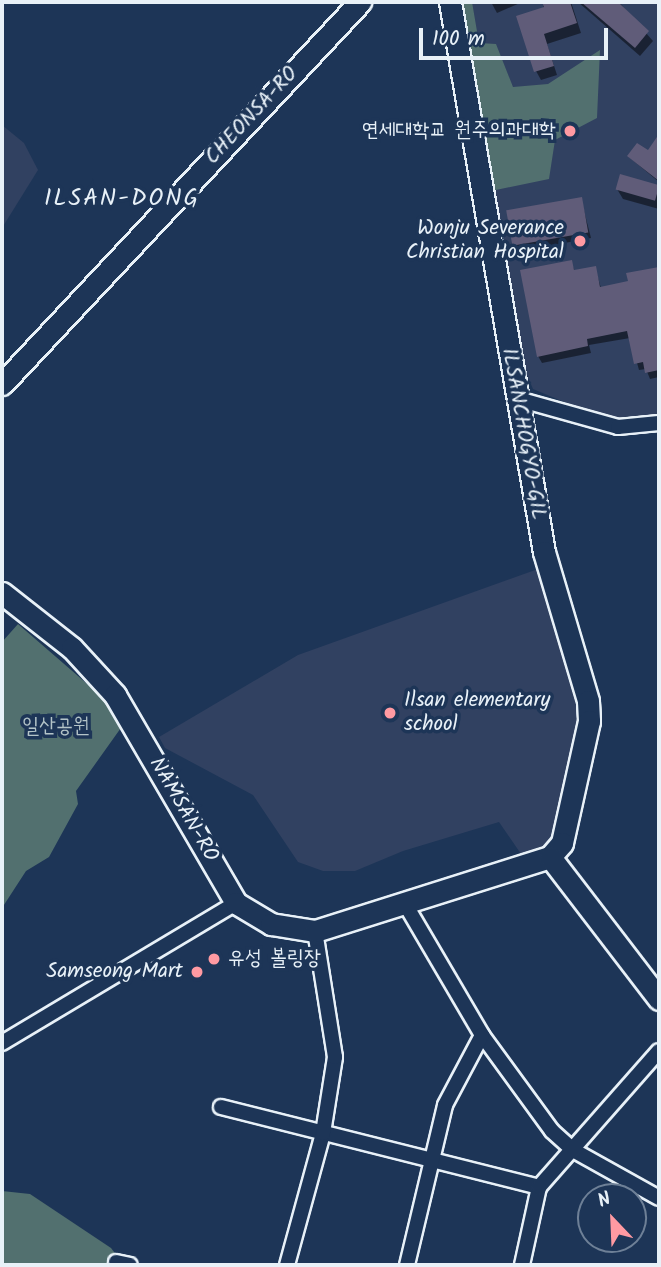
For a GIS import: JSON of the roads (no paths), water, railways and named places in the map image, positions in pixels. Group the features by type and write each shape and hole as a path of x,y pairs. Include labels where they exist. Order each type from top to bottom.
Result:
{"street":[{"name":"CHEONSA-RO","path":"2,384 360,2"},
{"name":"ILSANCHOGYO-GIL","path":"450,2 544,552 588,701 589,721 562,843 550,857"},
{"path":"518,399 618,427 659,423"},
{"name":"NAMSAN-RO","path":"2,593 72,648 115,695 236,902 271,924 315,931 550,857"},
{"path":"550,857 659,999"},
{"path":"2,1043 236,902"},
{"path":"404,902 482,1035 552,1131 573,1150 659,1198"},
{"path":"287,1265 323,1133 335,1057 315,931"},
{"path":"407,1265 435,1160 444,1105 482,1035"},
{"path":"522,1265 539,1187 659,1051"},
{"path":"221,1107 539,1187"}],"place":[{"name":"연세대학교 원주의과대학","path":"570,131"},
{"name":"Wonju Severance Christian Hospital","path":"580,241"},
{"name":"Ilsan elementary school","path":"390,713"},
{"name":"유성 볼링장","path":"214,959"},
{"name":"Samseong Mart","path":"197,972"}],"district":[{"name":"ILSAN-DONG","path":"122,199"}],"park label":[{"name":"일산공원","path":"56,727"}]}
